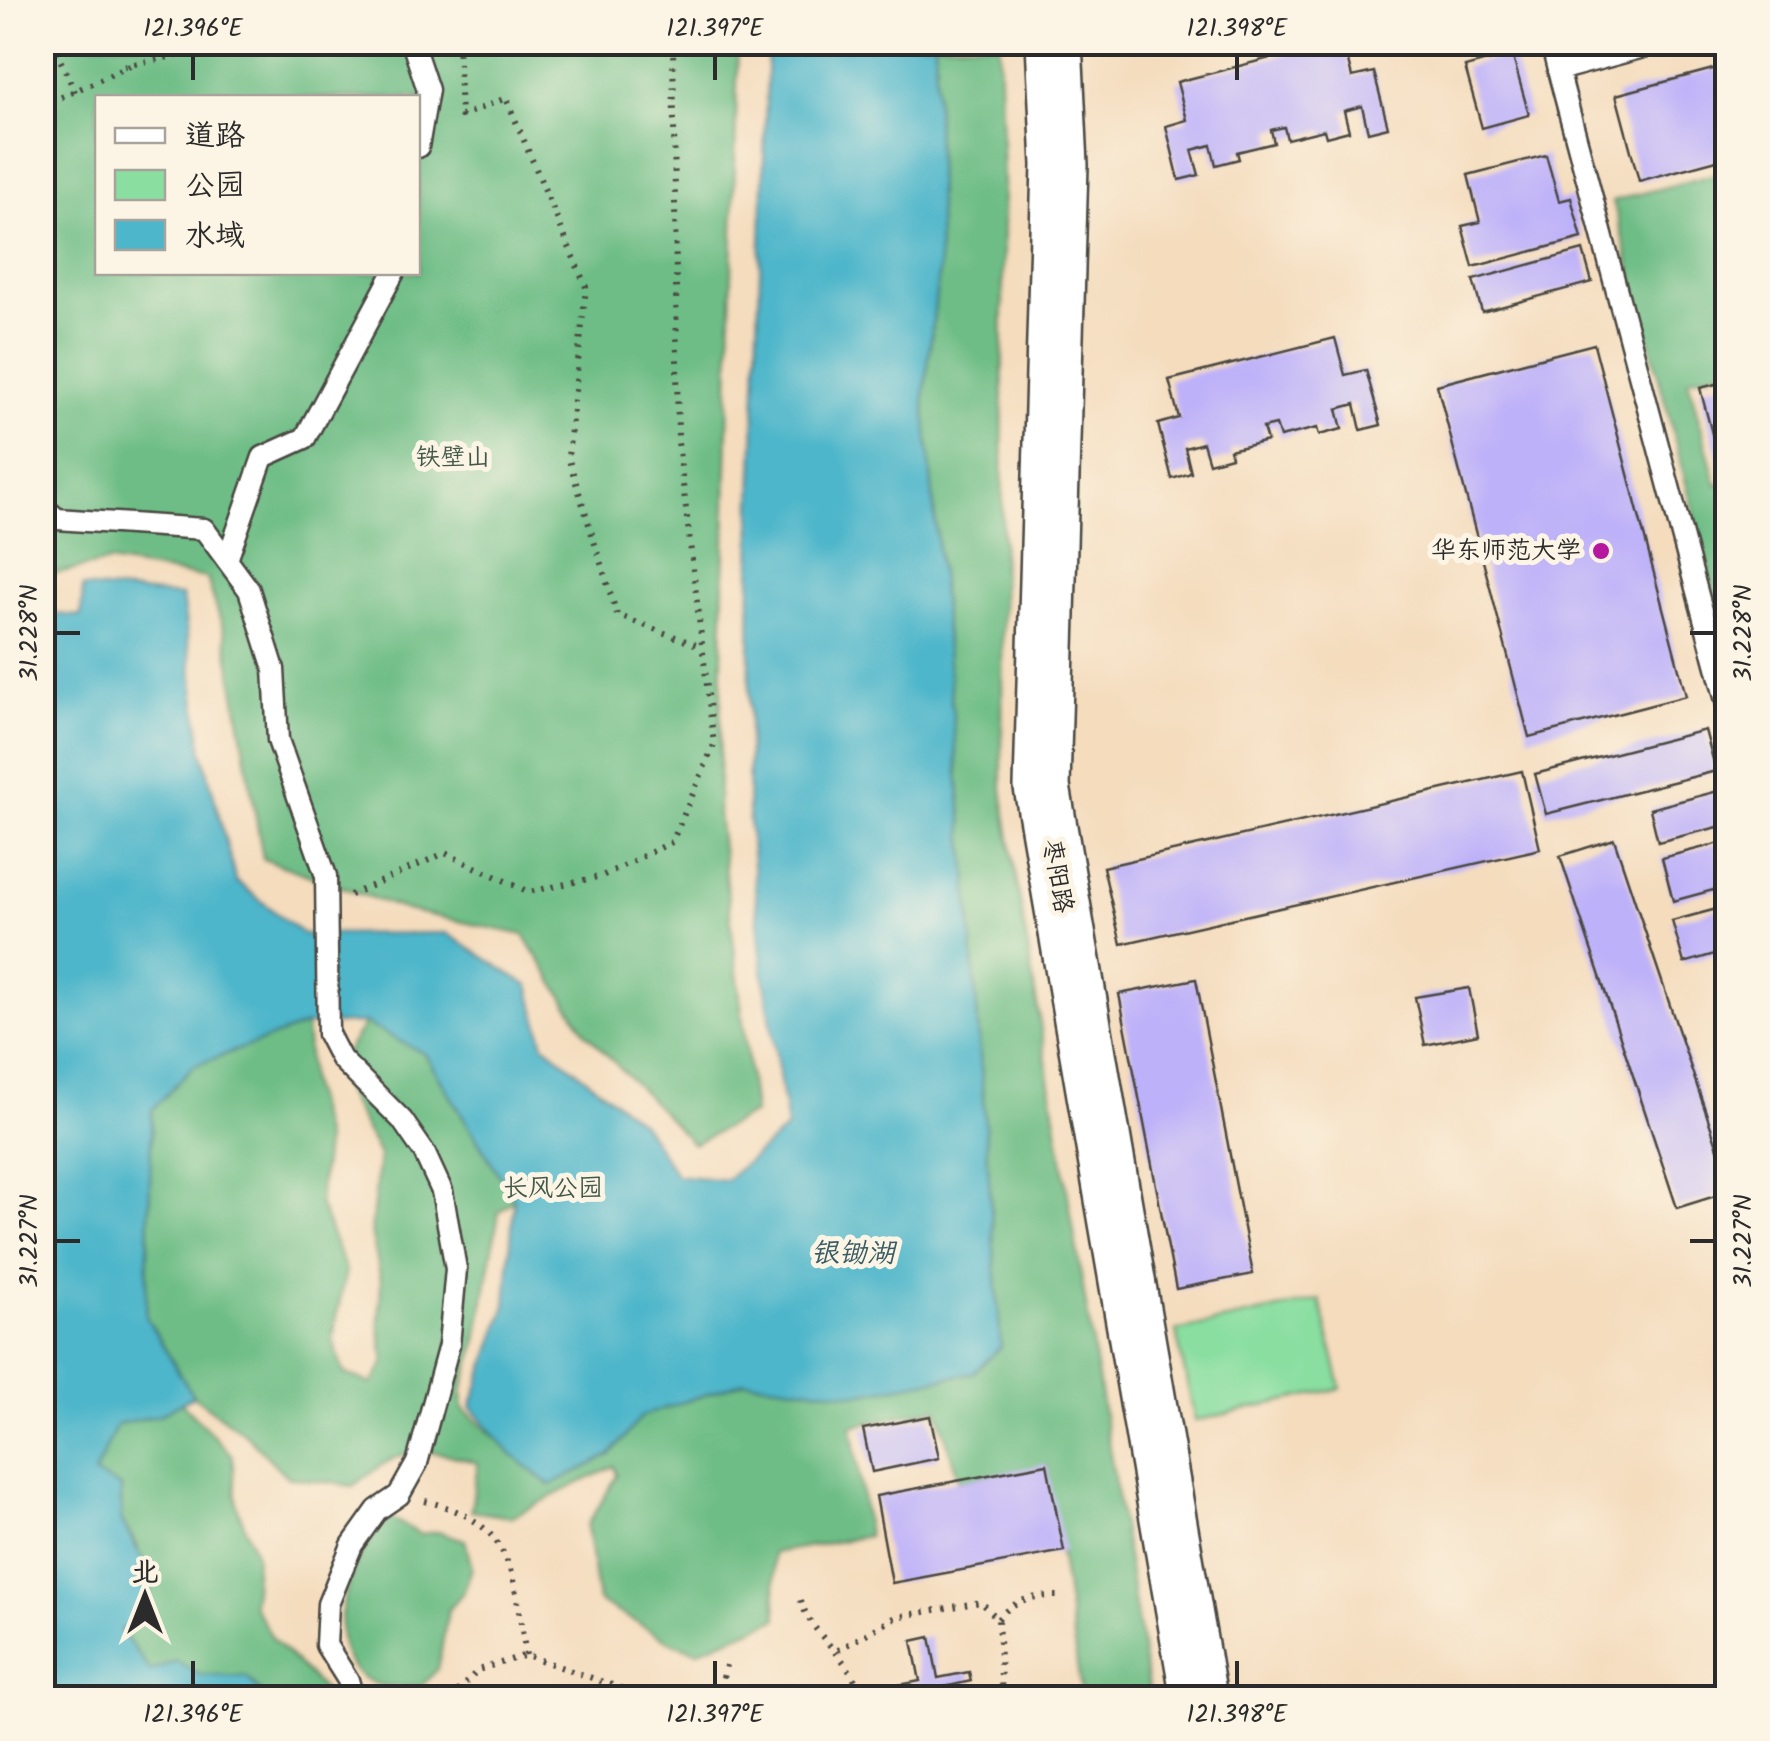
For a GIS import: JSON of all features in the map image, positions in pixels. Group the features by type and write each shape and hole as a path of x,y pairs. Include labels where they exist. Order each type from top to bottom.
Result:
{"street":[{"name":"枣阳路","path":"1054,42 1060,164 1042,787 1200,1698"}],"lane":[{"path":"412,42 428,90 420,136"},
{"path":"1482,42 1484,50 1513,42"},
{"path":"1551,42 1728,708"},
{"path":"1558,70 1662,42"},
{"path":"227,560 263,457 305,438 392,275"},
{"path":"42,506 57,519 204,529 249,590 274,669 278,740 326,876 328,1034 341,1059 402,1120 424,1152 442,1191 456,1269 449,1345 417,1462 399,1495 376,1510 352,1545 328,1604 326,1645 348,1680 353,1698"}],"path":[{"path":"52,42 75,92"},
{"path":"124,66 245,42"},
{"path":"458,42 461,116 506,98 586,287 568,457 617,615 702,647"},
{"path":"326,916 445,853 529,892 602,876 672,842 714,744 678,442 673,42"},
{"path":"42,106 136,64"},
{"path":"399,1495 462,1510 509,1556 526,1654"},
{"path":"998,1619 1011,1604 1034,1596 1057,1596"},
{"path":"801,1600 804,1615 838,1650 856,1676 862,1698"},
{"path":"838,1650 896,1617 981,1602 998,1619 1002,1698"},
{"path":"438,1698 460,1695 478,1670 526,1654 635,1693 636,1698"},
{"path":"718,1698 726,1666"}],"green space":[{"name":"铁壁山","path":"42,43 738,43 718,814 754,1113 693,1144 586,1033 524,935 406,910 263,859 225,634 207,578 109,562 43,576"},
{"path":"935,43 999,43 1003,182 1002,790 1150,1698 1082,1698 1047,1465 959,1481 937,1408 852,1426 868,1536 773,1553 777,1619 697,1651 675,1644 598,1601 587,1526 617,1476 614,1466 511,1517 471,1511 478,1463 439,1453 398,1457 353,1486 287,1477 246,1435 193,1396 146,1317 152,1110 193,1066 306,1025 310,1082 325,1142 319,1203 346,1271 332,1338 344,1373 372,1384 385,1362 379,1326 381,1281 371,1231 379,1155 334,1070 365,1023 425,1054 514,1199 499,1212 476,1346 462,1391 463,1409 550,1485 610,1455 642,1416 745,1381 857,1394 1001,1347 967,873 924,398 939,268"},
{"path":"1727,171 1727,369 1688,379 1717,485 1727,483 1727,641 1613,201"},
{"path":"1320,1300 1341,1388 1195,1421 1176,1331"},
{"path":"181,1402 232,1455 237,1506 256,1556 253,1605 273,1639 331,1698 266,1698 246,1677 200,1675 176,1661 150,1672 120,1630 138,1547 121,1520 121,1488 94,1475 117,1424 159,1415"},
{"path":"391,1518 420,1534 439,1532 465,1540 472,1568 464,1591 448,1610 438,1669 422,1685 387,1687 360,1675 346,1656 341,1633 342,1607 350,1580 361,1555"}],"water":[{"name":"银锄湖","path":"768,43 935,43 939,268 924,398 967,873 1001,1347 973,1373 857,1394 744,1381 642,1416 610,1455 550,1485 510,1453 471,1407 506,1305 514,1199 425,1054 365,1023 306,1025 193,1066 152,1110 146,1317 193,1396 159,1415 117,1424 94,1474 121,1487 121,1520 152,1577 145,1617 120,1630 150,1671 176,1661 200,1675 246,1677 266,1698 43,1698 42,613 81,616 83,587 182,596 202,750 236,881 303,934 446,933 529,986 544,1045 642,1123 676,1175 726,1180 787,1128 762,963 748,810 752,501"}],"building":[{"path":"1343,42 1352,77 1374,72 1388,127 1368,132 1362,106 1344,111 1349,131 1326,137 1324,130 1287,139 1284,127 1271,130 1274,143 1237,152 1239,159 1216,165 1211,145 1192,150 1199,175 1179,180 1166,126 1187,120 1177,82"},
{"path":"1512,54 1529,115 1482,128 1465,67"},
{"path":"1728,65 1728,157 1639,181 1616,95"},
{"path":"1546,155 1559,201 1571,198 1582,238 1473,267 1462,226 1480,222 1468,175"},
{"path":"1583,250 1592,282 1482,312 1473,280"},
{"path":"1335,338 1345,375 1366,370 1381,425 1361,430 1355,404 1337,409 1342,429 1319,435 1317,428 1280,437 1276,425 1263,428 1267,441 1230,450 1231,457 1209,463 1203,443 1185,448 1191,473 1172,479 1158,424 1179,418 1169,380"},
{"path":"1594,344 1686,696 1529,737 1437,385"},
{"path":"1728,381 1728,470 1722,472 1700,388"},
{"path":"1705,730 1716,771 1546,814 1535,774"},
{"path":"1522,771 1540,849 1121,944 1103,867"},
{"path":"1718,791 1726,825 1658,842 1650,809"},
{"path":"1614,839 1728,1178 1728,1192 1677,1208 1560,856"},
{"path":"1728,841 1728,886 1673,901 1662,858"},
{"path":"1728,906 1728,950 1684,963 1672,921"},
{"path":"1196,979 1253,1274 1176,1289 1119,994"},
{"path":"1469,988 1478,1034 1425,1045 1415,997"},
{"path":"930,1416 939,1458 872,1472 863,1429"},
{"path":"1047,1464 1064,1551 892,1583 876,1496"},
{"path":"930,1637 938,1678 969,1672 971,1681 940,1688 941,1693 972,1687 974,1697 924,1698 923,1692 891,1698 889,1687 920,1681 912,1641"}],"place":[{"name":"华东师范大学","path":"1601,551"}],"park label":[{"name":"长风公园","path":"553,1189"}]}
